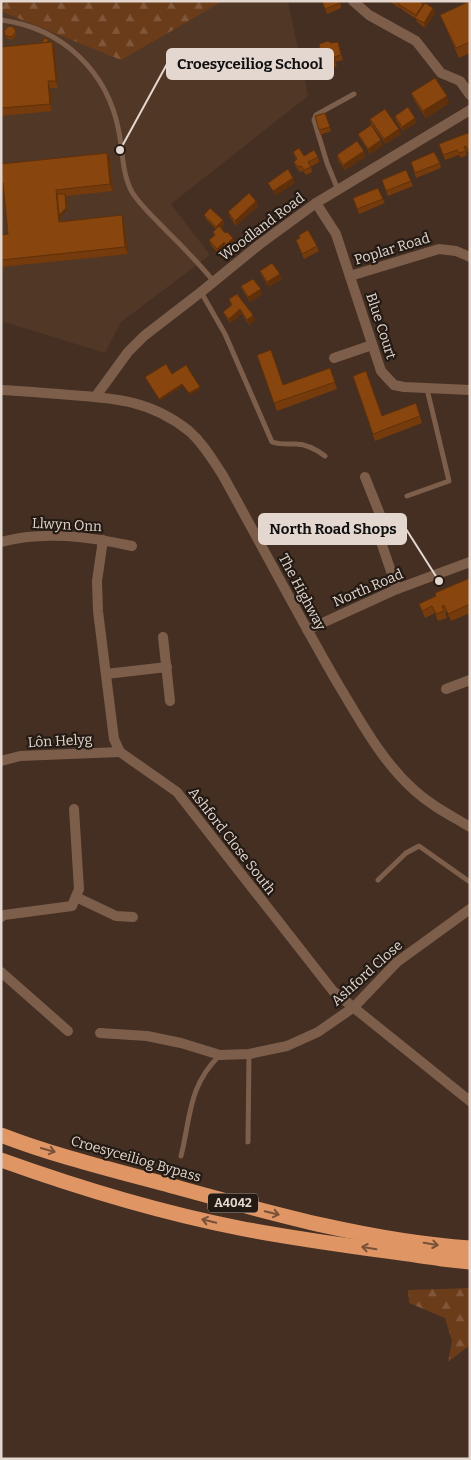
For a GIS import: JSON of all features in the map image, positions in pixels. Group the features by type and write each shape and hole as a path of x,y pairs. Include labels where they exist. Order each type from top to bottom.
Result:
{"highway":[{"name":"Croesyceiliog Bypass","path":"1,1136 124,1173 334,1229 448,1247 470,1248"},
{"name":"A4042","path":"1,1160 139,1205 239,1228 432,1258 470,1262"}],"street":[{"path":"353,1 369,15 416,41 441,73 460,81 470,95"},
{"name":"Woodland Road","path":"96,396 128,352 144,336 260,244 316,203 470,110"},
{"name":"Blue Court","path":"316,203 336,234 381,371 394,385 404,388 470,390"},
{"name":"Poplar Road","path":"350,276 439,249 456,251 470,256"},
{"path":"334,358 372,346"},
{"name":"The Highway","path":"1,390 117,398 137,403 175,421 191,433 208,452 222,474 307,630 351,705 391,765 412,789 434,806 470,827"},
{"path":"365,477 380,517 378,533 397,590"},
{"name":"Llwyn Onn","path":"1,542 27,537 72,536 132,546"},
{"path":"103,540 97,581 98,611 114,739 120,752"},
{"name":"North Road","path":"307,630 397,590 470,562"},
{"path":"163,637 170,701"},
{"path":"106,674 166,667"},
{"path":"446,689 470,680"},
{"name":"Lôn Helyg","path":"1,761 20,756 120,752"},
{"name":"Ashford Close South","path":"120,752 177,792 333,991 470,1101"},
{"path":"1,917 4,915 72,906 79,889 74,809"},
{"path":"76,897 116,916 133,917"},
{"name":"Ashford Close","path":"100,1033 146,1036 181,1043 220,1055 249,1054 287,1046 318,1032 354,1007 397,962 470,909"},
{"path":"2,975 68,1031"}],"lane":[{"path":"1,20 28,25 48,34 71,50 90,68 101,82 116,116 124,165 131,190 147,210 214,282"},
{"path":"338,190 327,163 314,120 316,115 354,94"},
{"path":"201,292 225,334 272,442 286,446 296,444 308,446 318,450 325,456"},
{"path":"407,496 449,481 427,388"},
{"path":"378,880 406,853 419,846 470,882"},
{"path":"248,1142 249,1054"},
{"path":"181,1156 194,1092 210,1066 220,1055"}],"shaded area":[{"path":"1,1 288,1 308,96 171,204 210,255 121,322 105,353 1,321"}],"green space":[{"path":"1,1 223,1 121,60 5,13 1,9"},
{"path":"470,1288 470,1345 448,1362 452,1341 445,1318 409,1303 408,1290"}],"building":[{"path":"322,1 339,1 340,3 325,9"},
{"path":"400,1 419,1 423,4 416,15 398,4"},
{"path":"470,1 470,42 456,48 440,15"},
{"path":"425,3 433,8 424,23 415,18"},
{"path":"9,26 13,27 16,31 10,37 5,35 4,31"},
{"path":"45,38 49,40 44,43 42,42"},
{"path":"328,41 331,43 338,42 341,55 334,57 335,62 327,64 326,59 317,62 313,50 320,47 319,44"},
{"path":"52,42 56,81 48,81 50,104 1,108 1,47"},
{"path":"435,78 447,96 423,111 411,93"},
{"path":"408,107 415,118 402,127 395,116"},
{"path":"385,109 399,129 384,139 370,119"},
{"path":"325,113 330,127 319,130 315,116"},
{"path":"371,125 381,140 368,149 358,134"},
{"path":"468,133 470,149 468,150 466,146 464,147 466,151 459,153 457,150 443,155 439,144"},
{"path":"357,141 364,151 343,165 337,155"},
{"path":"299,148 304,156 314,150 318,157 308,162 311,167 304,170 294,162 297,159 293,152"},
{"path":"434,152 440,163 415,173 411,162"},
{"path":"107,153 110,184 56,190 59,222 122,215 125,247 1,260 1,235 8,234 3,183 1,184 1,164"},
{"path":"288,169 293,178 273,191 268,183"},
{"path":"406,170 411,181 386,191 382,180"},
{"path":"378,188 383,199 357,209 353,198"},
{"path":"249,193 256,201 235,221 228,212"},
{"path":"57,194 65,194 66,208 59,215"},
{"path":"210,208 223,220 216,227 204,215"},
{"path":"219,226 233,238 226,245 224,242 217,249 209,240 215,235 213,232"},
{"path":"308,230 317,246 302,254 296,240 300,238 299,235"},
{"path":"272,263 280,274 267,282 260,271"},
{"path":"253,279 261,289 248,297 241,286"},
{"path":"237,294 253,315 247,320 240,309 229,319 223,312 232,305 229,299"},
{"path":"271,350 283,385 330,368 335,382 274,403 257,355"},
{"path":"166,364 172,374 186,365 200,387 189,393 182,384 159,399 145,377"},
{"path":"366,371 382,416 416,403 420,416 373,434 353,376"},
{"path":"470,578 470,604 448,614 444,605 442,606 444,611 436,614 432,606 422,611 419,604 436,596 435,593"}],"place":[{"name":"Croesyceiliog School","path":"120,150"},
{"name":"North Road Shops","path":"439,581"}]}
